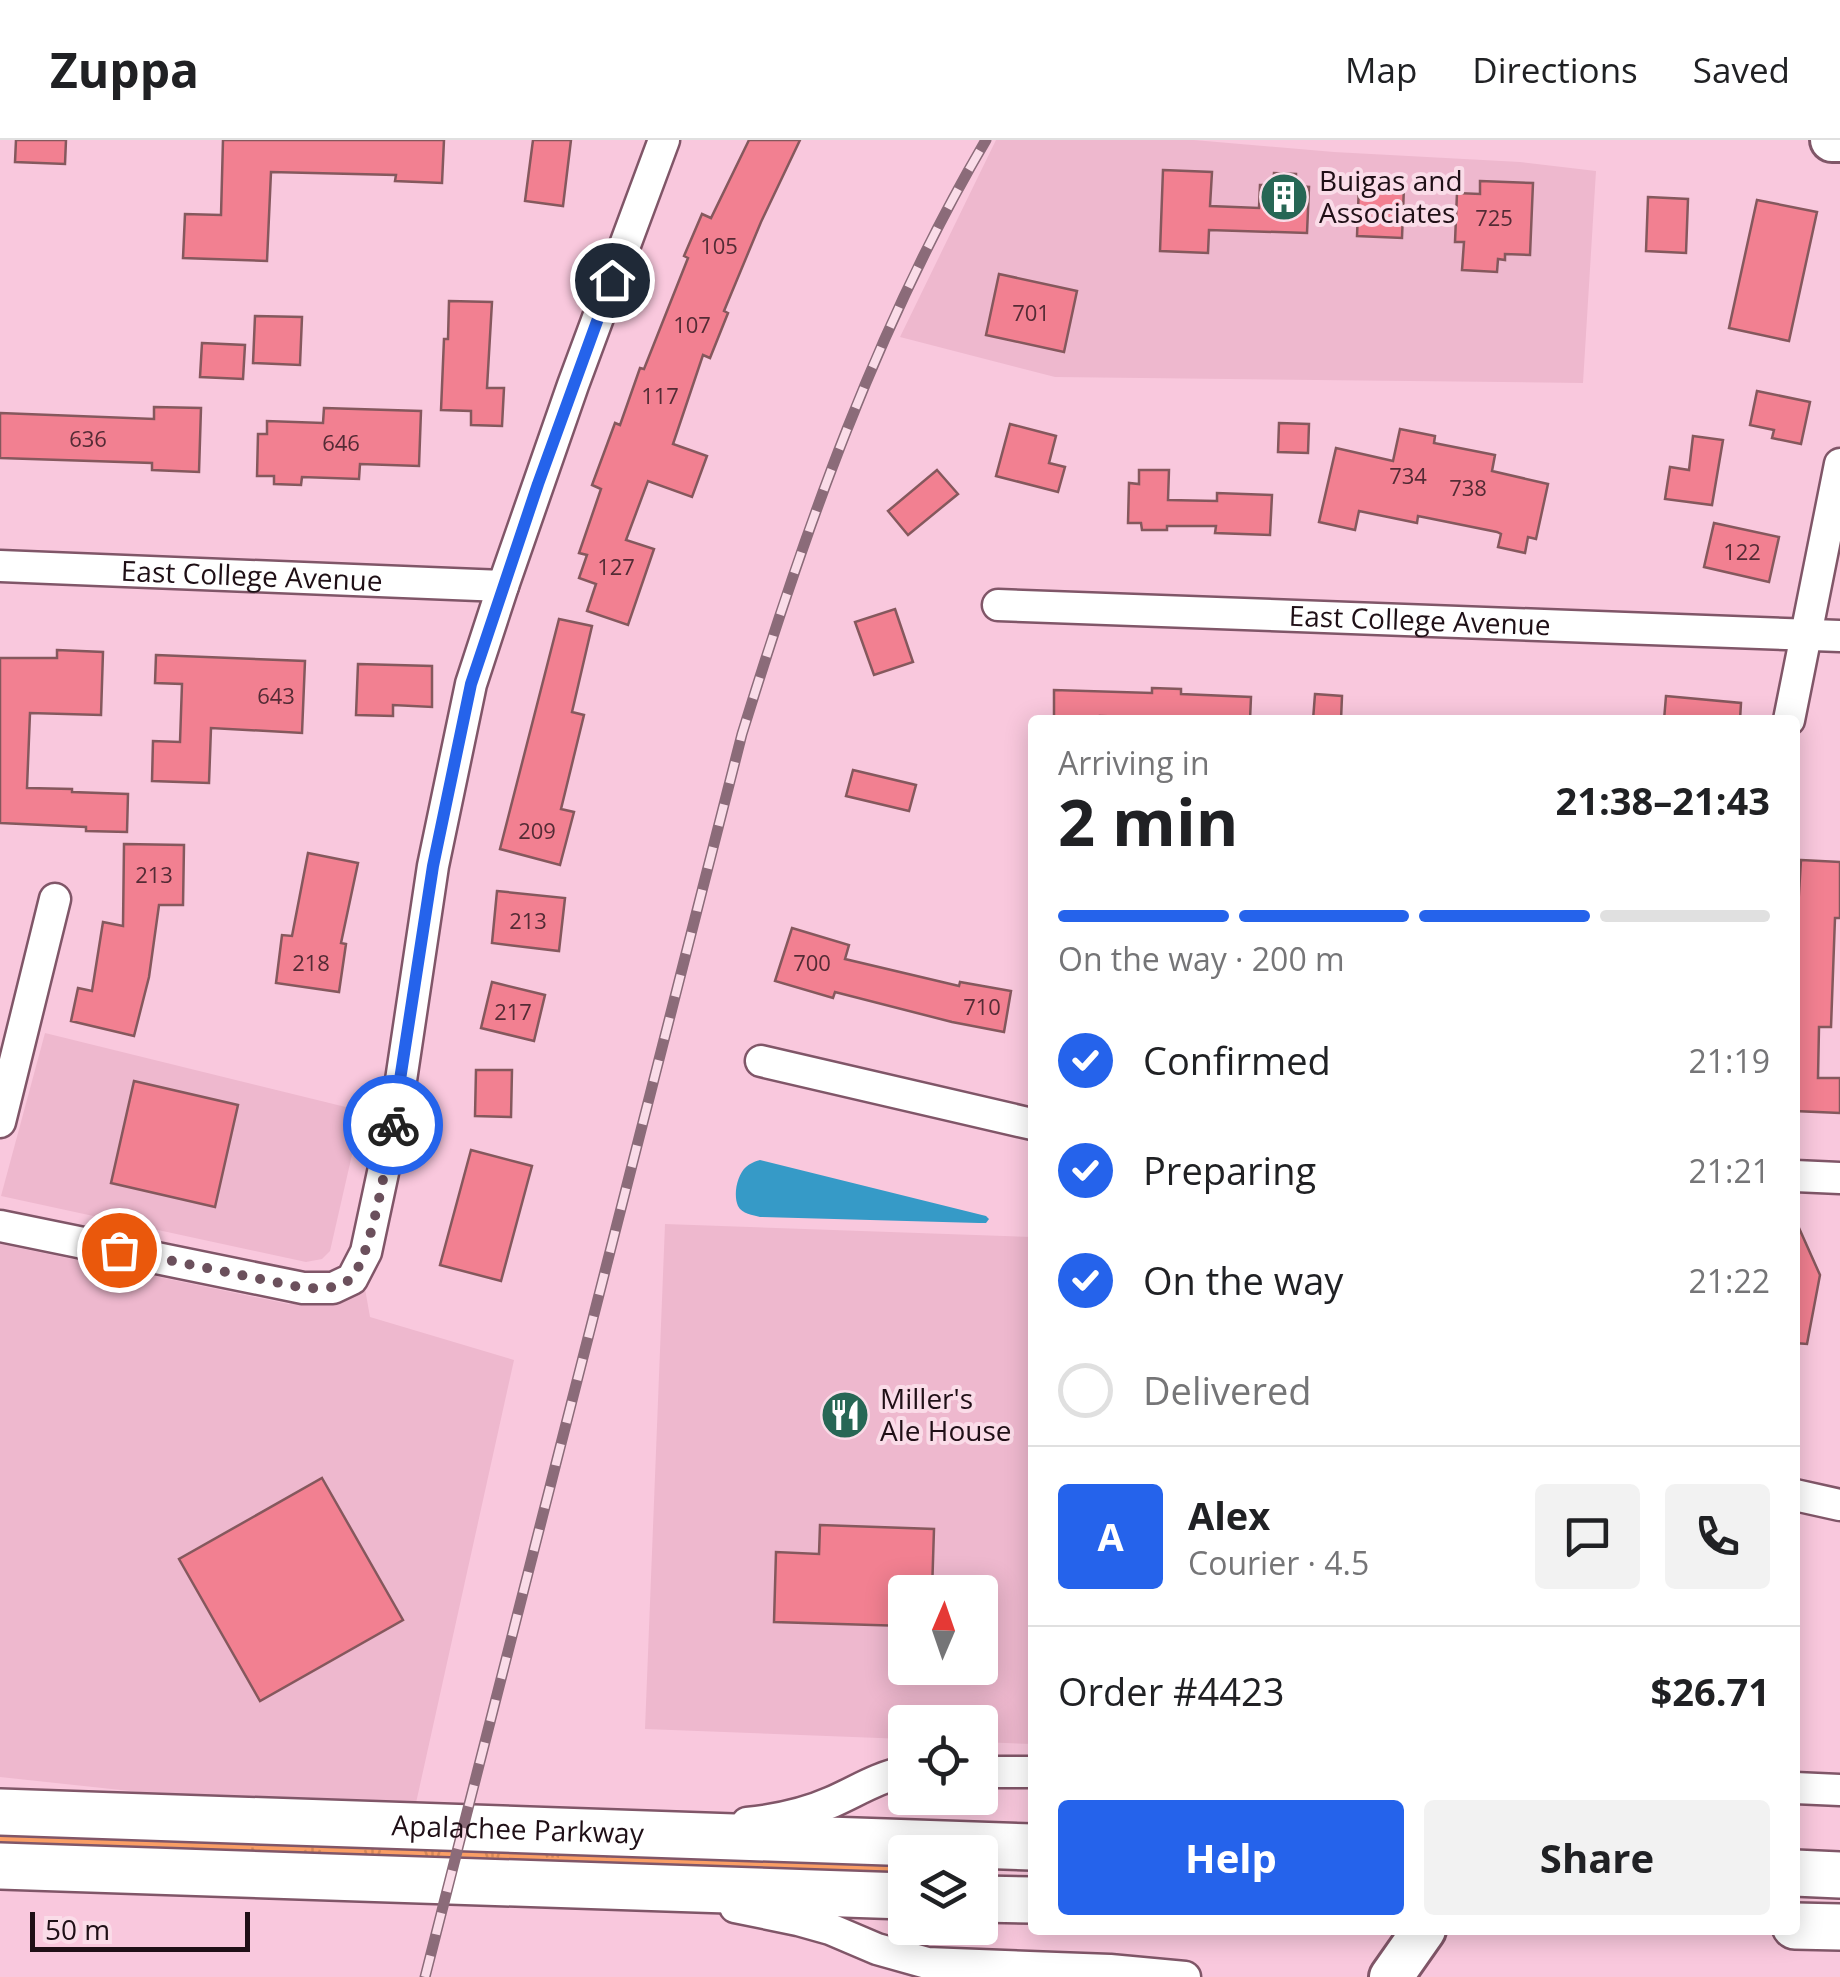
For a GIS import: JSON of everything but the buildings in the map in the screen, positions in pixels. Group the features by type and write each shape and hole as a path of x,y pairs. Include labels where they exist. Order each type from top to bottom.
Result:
{"main road":[{"name":"Apalachee Parkway","path":"0,1812 1028,1848"},
{"name":"Apalachee Parkway","path":"0,1866 888,1896"},
{"path":"1800,1873 1840,1875"},
{"path":"0,1896 342,1878"},
{"path":"998,1899 1028,1900"},
{"path":"1800,1926 1840,1927"}],"street":[{"path":"0,1226 304,1288 332,1288 352,1278 366,1252 397,1107 436,848 471,684 572,385 664,140"},
{"path":"1832,140 1840,140"},
{"path":"1791,715 1840,464"},
{"name":"East College Avenue","path":"0,566 502,586"},
{"name":"East College Avenue","path":"998,605 1840,636"},
{"path":"0,1122 55,899"},
{"path":"761,1060 1028,1123"},
{"path":"1800,1176 1840,1178"},
{"path":"1800,1496 1840,1506"},
{"path":"998,1772 1028,1772"},
{"path":"547,1830 695,1827 767,1820 824,1806 888,1776"},
{"path":"1800,1788 1840,1790"},
{"path":"548,1886 686,1900 782,1916 927,1962 1185,1977"},
{"path":"1391,1977 1420,1935"}],"shaded area":[{"path":"996,140 1194,140 1520,162 1596,171 1583,383 1055,377 900,337"},
{"path":"45,1033 362,1111 330,1251 322,1259 306,1262 1,1196"},
{"name":"Miller's Ale House","path":"665,1224 1028,1237 1028,1744 998,1743 998,1705 888,1705 888,1738 645,1729"},
{"path":"0,1244 289,1304 319,1302 364,1283 370,1317 514,1360 416,1803 158,1794 0,1777"}],"green space":[{"path":"0,1826 888,1857 888,1879 0,1849"}],"water":[{"path":"760,1160 989,1219 979,1223 751,1215 738,1206 737,1185 746,1167"}],"railway":[{"path":"425,1977 742,734 791,581 847,430 911,282 986,140"}],"way so far":[{"path":"119,1250 304,1288 332,1288 344,1283 352,1278 366,1252 393,1125"}],"place":[{"name":"Buigas and Associates","path":"1284,197"},
{"name":"Miller's Ale House","path":"845,1415"}],"route":[{"path":"393,1125 433,866 471,684 572,385 612,280"}]}
